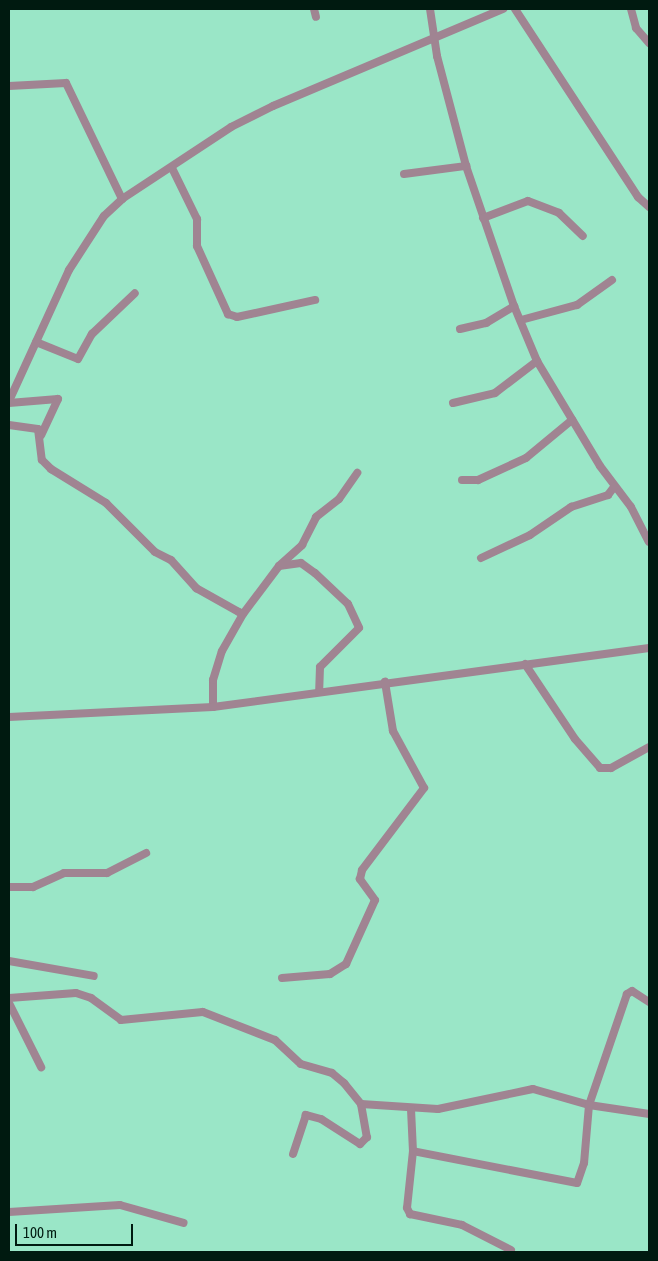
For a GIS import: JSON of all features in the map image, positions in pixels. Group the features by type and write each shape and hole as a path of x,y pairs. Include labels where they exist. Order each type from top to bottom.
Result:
{"street":[{"path":"314,9 316,17"},
{"path":"430,9 436,35 437,56 466,166 514,306 537,361 614,487 632,506 649,542"},
{"path":"243,614 196,588 171,560 155,552 106,504 51,469 42,460 41,435 58,399 9,402 36,342 89,237 122,199 172,168 231,127 436,35 503,9"},
{"path":"515,9 638,198 649,207"},
{"path":"631,9 636,28 649,43"},
{"path":"9,86 66,83 122,199"},
{"path":"404,174 466,166"},
{"path":"172,168 197,219 197,246 228,314 237,317 316,300"},
{"path":"483,218 528,201 559,213 583,236"},
{"path":"521,320 577,305 612,280"},
{"path":"36,342 78,359 92,334 135,293"},
{"path":"460,329 486,323 514,306"},
{"path":"453,403 495,393 537,361"},
{"path":"462,480 478,480 526,458 572,420"},
{"path":"9,425 34,427 41,435"},
{"path":"213,707 222,651 243,614 279,566 302,545 316,516 339,499 357,474"},
{"path":"481,558 530,535 571,507 608,495 614,487"},
{"path":"279,566 301,563 358,619 359,628 320,667 319,692"},
{"path":"9,717 213,707 385,682 649,648"},
{"path":"525,664 575,739 600,768 611,768 649,747"},
{"path":"282,978 330,974 346,964 375,900 360,879 362,870 424,788 393,731 385,682"},
{"path":"9,888 33,887 64,873 107,873 146,853"},
{"path":"9,961 94,976"},
{"path":"413,1151 577,1183 586,1155 589,1105 627,994 632,991 649,1002"},
{"path":"9,998 76,993 91,998 121,1020 184,1012 220,1016 274,1040 301,1064 332,1073 361,1104 364,1142 354,1141 321,1118 306,1116 293,1154"},
{"path":"9,1003 41,1067"},
{"path":"361,1104 411,1109 438,1109 533,1088 589,1105 649,1114"},
{"path":"411,1109 413,1151 407,1208 410,1214 462,1225 511,1250"},
{"path":"9,1212 120,1205 184,1224"}]}
